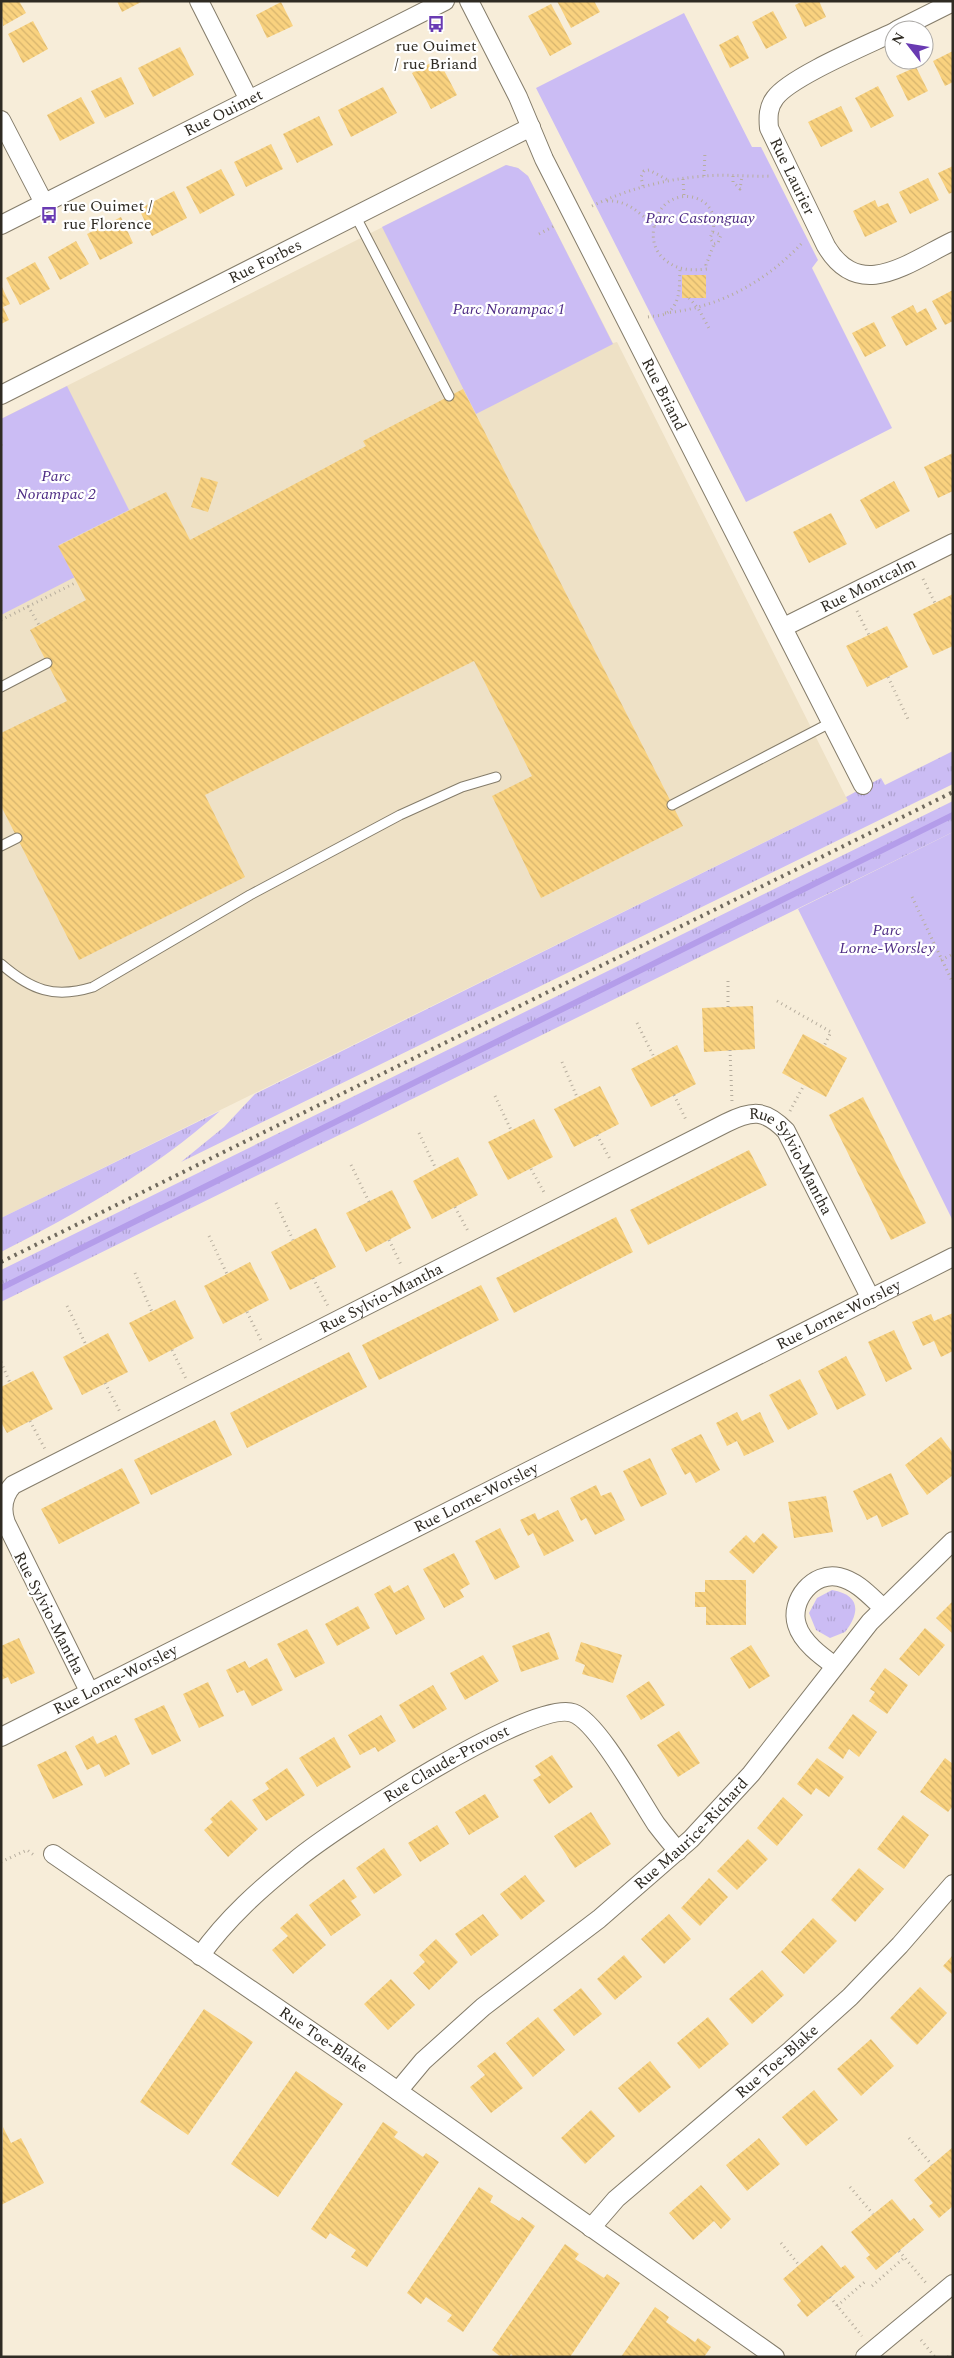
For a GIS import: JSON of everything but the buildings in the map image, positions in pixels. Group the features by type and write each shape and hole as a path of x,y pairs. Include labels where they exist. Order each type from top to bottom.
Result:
{"street":[{"path":"199,1 249,100"},
{"name":"Rue Ouimet","path":"1,225 445,1"},
{"name":"Rue Briand","path":"469,1 518,97 569,208 863,785"},
{"name":"Rue Laurier","path":"918,20 953,2"},
{"name":"Rue Laurier","path":"884,37 788,86 771,103 769,110 770,128 826,246 837,262 844,268 860,276 880,275 953,241"},
{"path":"1,120 44,203"},
{"name":"Rue Forbes","path":"1,395 531,127"},
{"name":"Rue Montcalm","path":"784,627 953,543"},
{"name":"Rue Sylvio-Mantha","path":"89,1691 7,1528 3,1507 4,1498 13,1484 726,1122 750,1113 760,1113 773,1118 786,1131 871,1299"},
{"name":"Rue Lorne-Worsley","path":"1,1737 953,1257"},
{"name":"Rue Maurice-Richard","path":"398,2091 423,2060 483,2007 599,1919 678,1851 751,1774 883,1608 953,1541"},
{"path":"835,1666 804,1638 797,1626 795,1611 801,1595 821,1578 838,1576 853,1582 883,1608"},
{"name":"Rue Claude-Provost","path":"200,1956 217,1932 237,1911 295,1860 329,1835 403,1788 460,1756 525,1722 556,1712 573,1712 587,1721 658,1826 678,1851"},
{"name":"Rue Toe-Blake","path":"46,1856 200,1956 398,2091 775,2357"},
{"name":"Rue Toe-Blake","path":"590,2228 616,2199 791,2050 850,1997 900,1946 953,1884"},
{"path":"865,2357 953,2284"}],"lane":[{"path":"356,217 449,396"},
{"path":"1,687 48,664"},
{"path":"672,805 832,722"},
{"path":"1,964 31,986 48,992 65,994 93,987 250,895 400,815 453,791 496,777"},
{"path":"1,846 17,838"}],"path":[{"path":"704,151 704,176"},
{"path":"643,186 641,176 649,170 669,181"},
{"path":"592,206 636,187 683,178 704,176 777,176"},
{"path":"733,176 733,182 740,188 742,176"},
{"path":"683,178 684,196"},
{"path":"713,232 721,236 718,243 714,244 706,264 707,269 693,271 669,263 658,251 653,235 667,202 684,196 694,197 709,206 712,214 713,232 710,238 714,244"},
{"path":"603,201 626,204 643,214 656,225"},
{"path":"539,234 556,225"},
{"path":"648,317 698,308 730,296 760,279 787,258 807,238"},
{"path":"665,313 674,306 679,294 680,268"},
{"path":"688,298 698,308 710,330"},
{"path":"921,574 935,603"},
{"path":"1,620 77,582"},
{"path":"28,606 39,625"},
{"path":"855,607 869,635"},
{"path":"888,677 908,719"},
{"path":"912,897 953,983"},
{"path":"941,960 953,954"},
{"path":"728,979 728,1007"},
{"path":"777,1001 831,1032 824,1046"},
{"path":"637,1023 654,1057"},
{"path":"730,1050 732,1104"},
{"path":"562,1062 577,1097"},
{"path":"789,1113 804,1085"},
{"path":"495,1096 511,1130"},
{"path":"674,1096 689,1125"},
{"path":"419,1133 436,1169"},
{"path":"597,1135 612,1164"},
{"path":"351,1165 369,1202"},
{"path":"531,1168 546,1197"},
{"path":"276,1203 293,1240"},
{"path":"455,1207 470,1235"},
{"path":"209,1236 227,1274"},
{"path":"389,1240 404,1269"},
{"path":"135,1273 152,1312"},
{"path":"313,1278 329,1307"},
{"path":"67,1306 86,1345"},
{"path":"246,1312 262,1341"},
{"path":"172,1350 186,1379"},
{"path":"1,1362 10,1383"},
{"path":"106,1383 120,1412"},
{"path":"30,1421 45,1450"},
{"path":"1,1862 27,1850 46,1856"},
{"path":"909,2138 932,2165"},
{"path":"850,2186 873,2214"},
{"path":"781,2243 799,2265"},
{"path":"899,2251 926,2283"},
{"path":"872,2286 904,2257"},
{"path":"837,2306 867,2280"},
{"path":"830,2298 862,2336"},
{"path":"921,2340 935,2357"},
{"path":"948,2357 953,2353"}],"shaded area":[{"path":"506,165 518,168 528,176 613,343 617,342 848,801 1,1218 1,419"}],"green space":[{"name":"Parc Castonguay","path":"684,13 752,147 761,147 818,260 812,268 892,428 746,502 536,88"},
{"name":"Parc Norampac 1","path":"506,165 518,168 528,176 613,344 476,414 382,227"},
{"name":"Parc Norampac 2","path":"67,386 129,510 59,545 75,577 1,615 1,419"},
{"path":"953,751 953,784 181,1162 224,1127 255,1094 848,801 846,797 881,778 885,785"},
{"path":"953,801 953,832 1,1302 1,1270"},
{"name":"Parc Lorne-Worsley","path":"953,832 953,1221 798,909"},
{"path":"220,1111 169,1152 115,1189 1,1252 1,1218"},
{"path":"832,1590 842,1592 853,1600 855,1612 845,1632 830,1638 816,1630 809,1613 817,1598"}],"waterway":[{"path":"1,1288 953,815"}],"railway":[{"path":"1,1262 953,792"}],"place":[{"name":"rue Ouimet / rue Briand","path":"436,24"},
{"name":"rue Ouimet / rue Florence","path":"49,215"}]}
